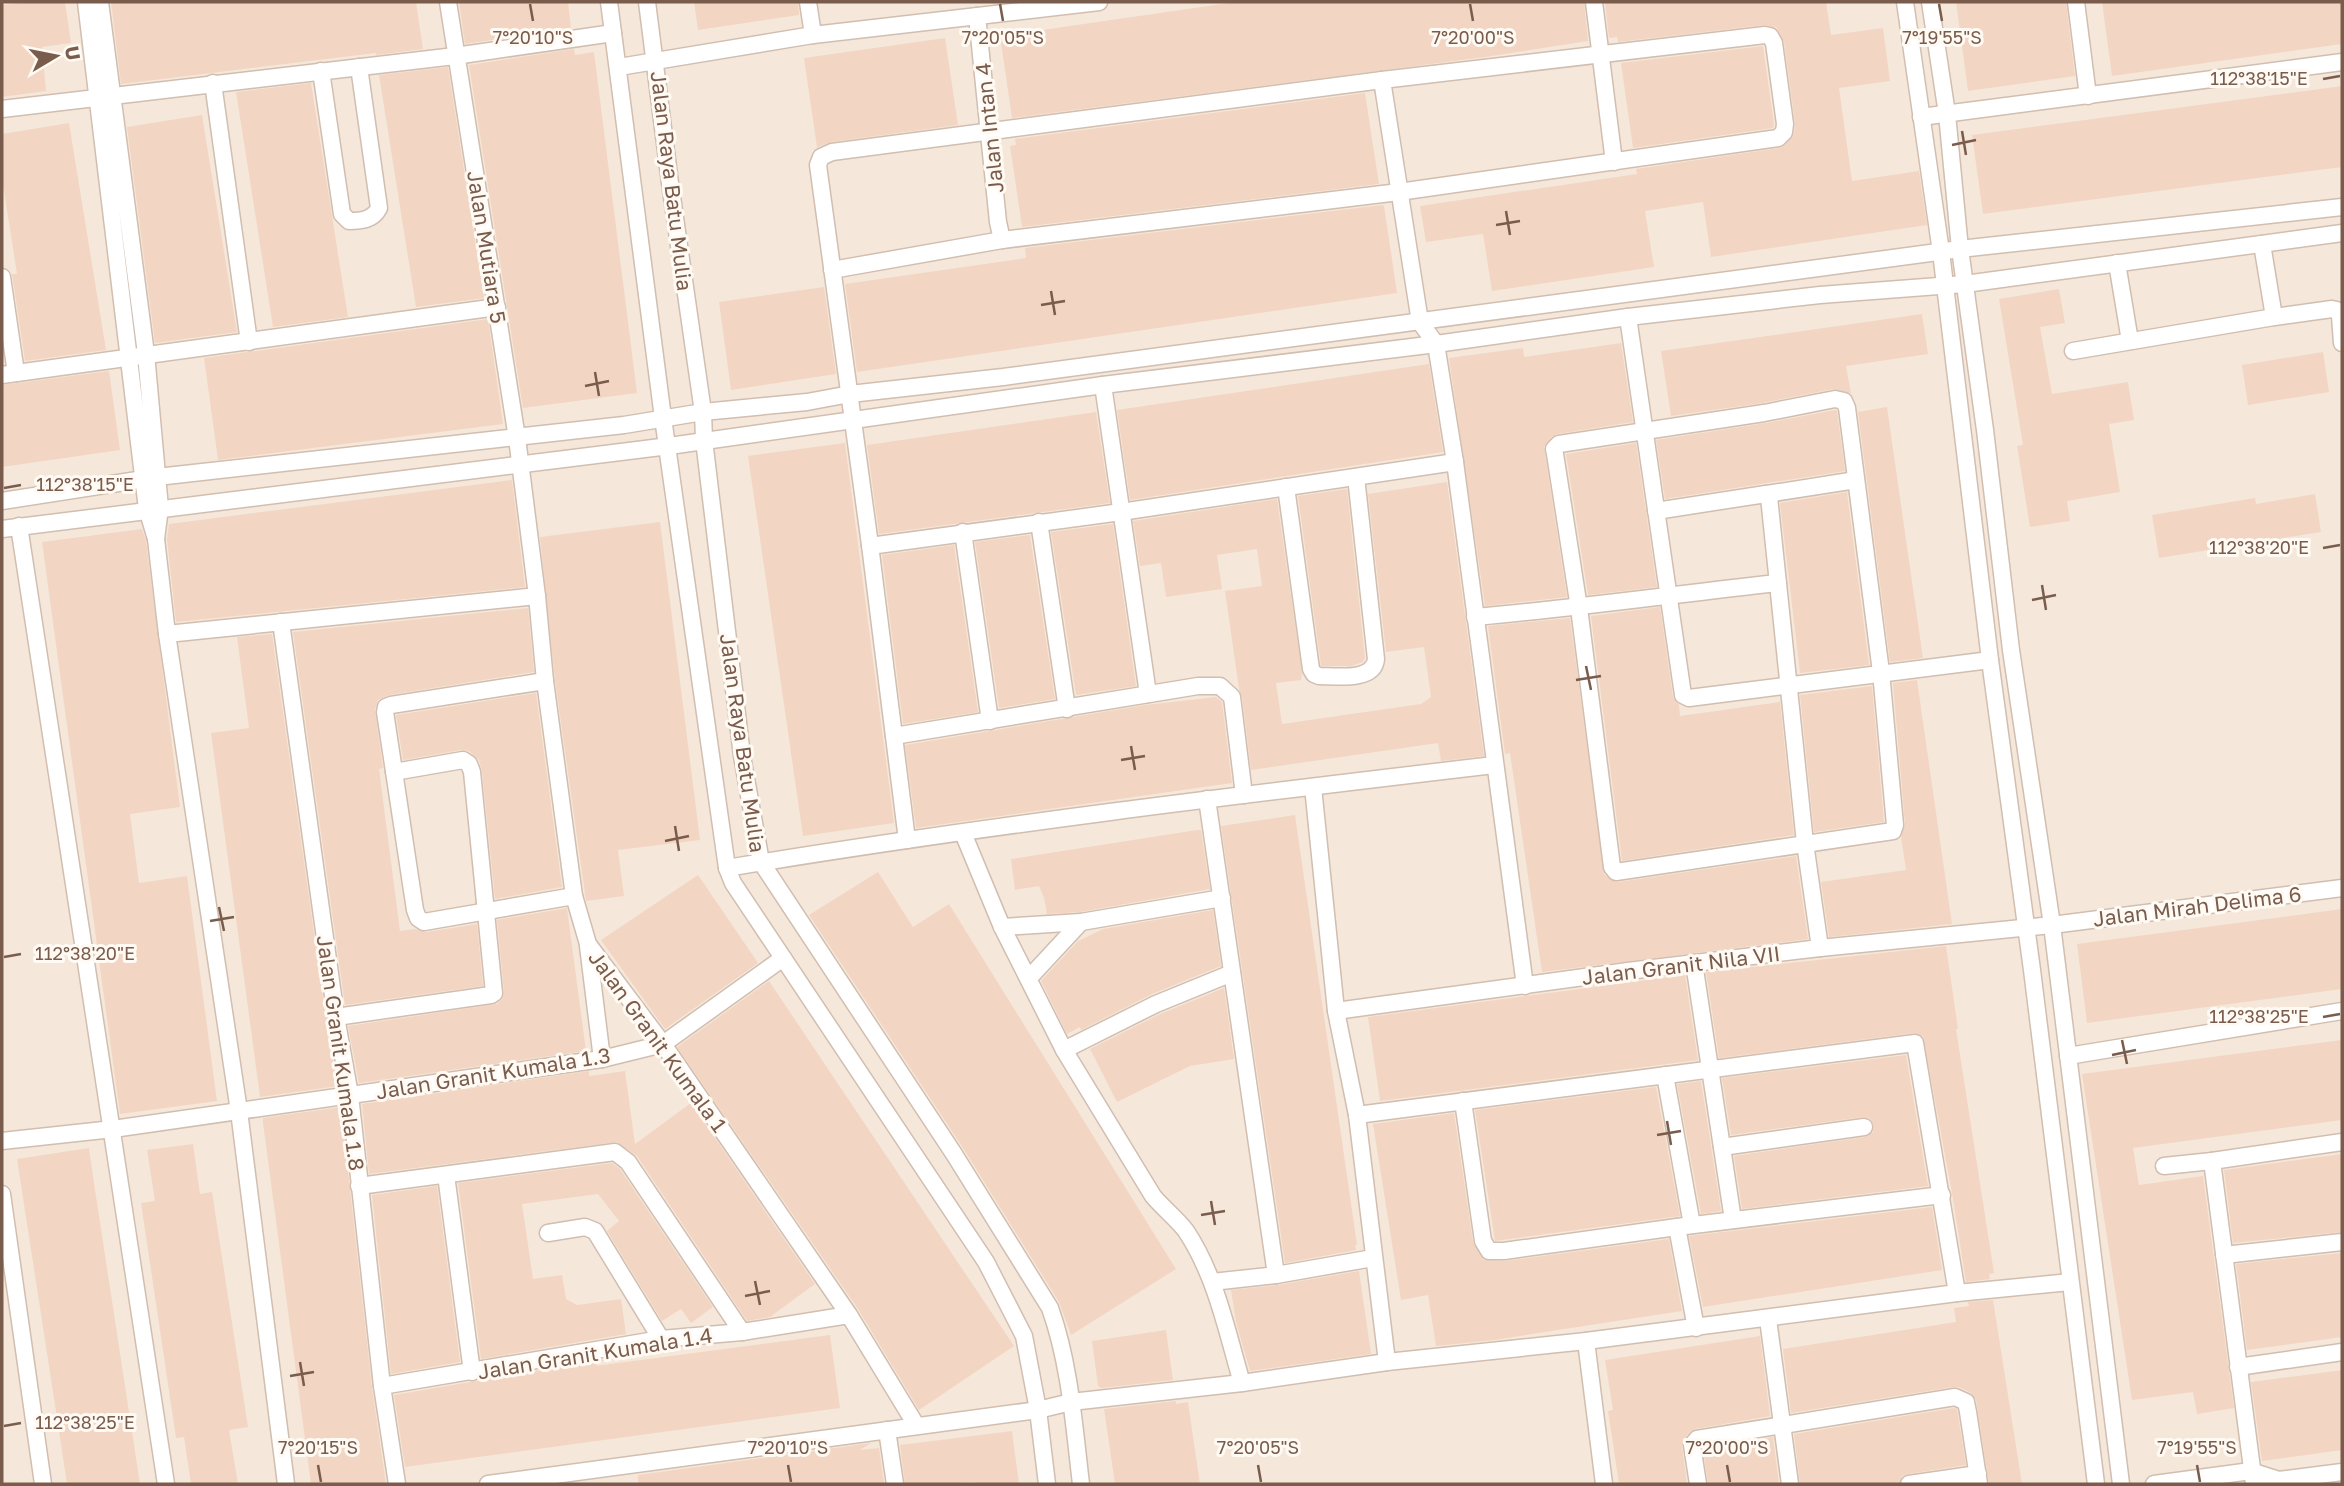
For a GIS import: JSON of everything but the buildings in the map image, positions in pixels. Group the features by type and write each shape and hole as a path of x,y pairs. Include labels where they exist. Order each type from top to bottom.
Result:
{"street":[{"path":"86,2 105,97 146,354 150,479"},
{"path":"100,2 105,97 129,356 150,479 167,634 239,1111 286,1484"},
{"name":"Jalan Mutiara 5","path":"448,2 517,438"},
{"path":"609,2 663,418 727,868 733,883 986,1262 1024,1336 1038,1410 1047,1484"},
{"name":"Jalan Raya Batu Mulia","path":"647,2 703,411 704,440 742,757 761,862 954,1154 1050,1308 1058,1328 1081,1484"},
{"path":"808,2 813,35"},
{"path":"619,67 813,35 1098,2"},
{"path":"1594,2 1614,162"},
{"path":"1905,2 1941,252 1990,660 2096,1484"},
{"path":"1930,2 1947,114 1960,249 2011,650 2052,925 2121,1484"},
{"path":"2076,2 2088,96"},
{"name":"Jalan Intan 4","path":"977,16 1002,240"},
{"path":"2,109 455,56 613,33"},
{"path":"832,270 1002,240 1399,191 1778,138 1784,132 1785,124 1774,43 1770,36 1765,35 1381,80 832,152 821,157 818,165 907,840"},
{"path":"1922,117 2342,62"},
{"path":"321,71 342,214 349,221 364,221 376,214 379,208 359,66"},
{"path":"1381,80 1420,322 1436,344 1455,462 1525,986"},
{"path":"213,83 249,342"},
{"path":"2,501 150,479 624,425 703,411 807,402 850,394 1016,375 1960,249 2342,207"},
{"path":"2,528 669,446 1628,317 1819,295 1965,284 2342,233"},
{"path":"2262,244 2274,317"},
{"path":"2117,263 2130,341"},
{"path":"2,277 9,374 497,307"},
{"path":"2073,351 2332,309 2337,310 2340,316 2342,343"},
{"path":"1628,317 1682,692 1686,698 1990,660"},
{"path":"1103,386 1148,694"},
{"path":"1839,399 1844,401 1881,672 1895,825 1893,831 1616,872 1614,870 1555,450 1559,444 1646,431 1839,399"},
{"name":"Jalan Granit Kumala 1","path":"517,438 545,681 574,896 588,944 663,1044 849,1315 916,1425"},
{"path":"870,546 1455,462"},
{"path":"1286,487 1311,669 1319,676 1354,676 1373,669 1376,659 1356,477"},
{"path":"1656,511 1856,480"},
{"path":"1767,494 1805,844 1820,948"},
{"path":"1039,522 1067,709"},
{"path":"19,526 166,1484"},
{"path":"963,532 990,721"},
{"path":"1475,617 1579,608 1670,594 1778,583"},
{"path":"167,634 537,596"},
{"name":"Jalan Granit Kumala 1.8","path":"282,622 336,1017 350,1095 382,1386 397,1484"},
{"path":"545,681 386,707 385,712 418,918 424,922 574,896"},
{"path":"894,736 1210,684 1226,689 1232,697 1244,795"},
{"path":"336,1017 494,993 472,772 469,765 463,760 394,772"},
{"path":"727,868 907,840 1207,799 1494,765"},
{"path":"1312,787 1336,1011 1357,1115 1387,1362"},
{"path":"1207,799 1276,1275"},
{"path":"963,833 1002,927 1064,1050 1153,1196 1184,1228 1200,1254 1212,1282 1242,1383"},
{"name":"Jalan Mirah Delima 6","path":"2026,927 2342,888"},
{"path":"1002,927 1081,922 1222,898"},
{"path":"1029,978 1081,922"},
{"name":"Jalan Granit Nila VII","path":"1336,1011 1694,963 2026,927"},
{"path":"588,944 602,1059"},
{"path":"663,1044 783,958"},
{"path":"1694,963 1733,1220"},
{"path":"1064,1050 1156,1004 1232,973"},
{"path":"2068,1056 2342,1011"},
{"path":"1357,1115 1915,1043 1957,1293"},
{"name":"Jalan Granit Kumala 1.3","path":"2,1141 113,1129 602,1059 663,1044"},
{"path":"1665,1075 1696,1328"},
{"path":"1464,1101 1483,1241 1489,1251 1942,1195"},
{"path":"1722,1147 1864,1127"},
{"path":"2164,1166 2342,1142"},
{"path":"359,1186 606,1152 621,1154 742,1332"},
{"path":"2212,1161 2252,1478"},
{"path":"446,1175 472,1372"},
{"path":"2,1194 43,1484"},
{"path":"548,1233 585,1227 595,1231 661,1339"},
{"path":"2224,1255 2342,1242"},
{"path":"1212,1282 1276,1275 1373,1258"},
{"path":"488,1484 571,1478 916,1425 1038,1410 1071,1402 1242,1383 1387,1362 1696,1328 1957,1293 2070,1282"},
{"name":"Jalan Granit Kumala 1.4","path":"382,1386 661,1339 742,1332 849,1315"},
{"path":"1768,1319 1790,1484"},
{"path":"1586,1341 1604,1484"},
{"path":"2238,1367 2342,1352"},
{"path":"1698,1484 1692,1445 1694,1440 1961,1398 1966,1402 1978,1479 1909,1484"},
{"path":"887,1430 895,1484"},
{"path":"2154,1484 2252,1478 2274,1482 2342,1472"}],"shaded area":[{"path":"2,2 2342,2 2342,1484 2,1484"}]}
